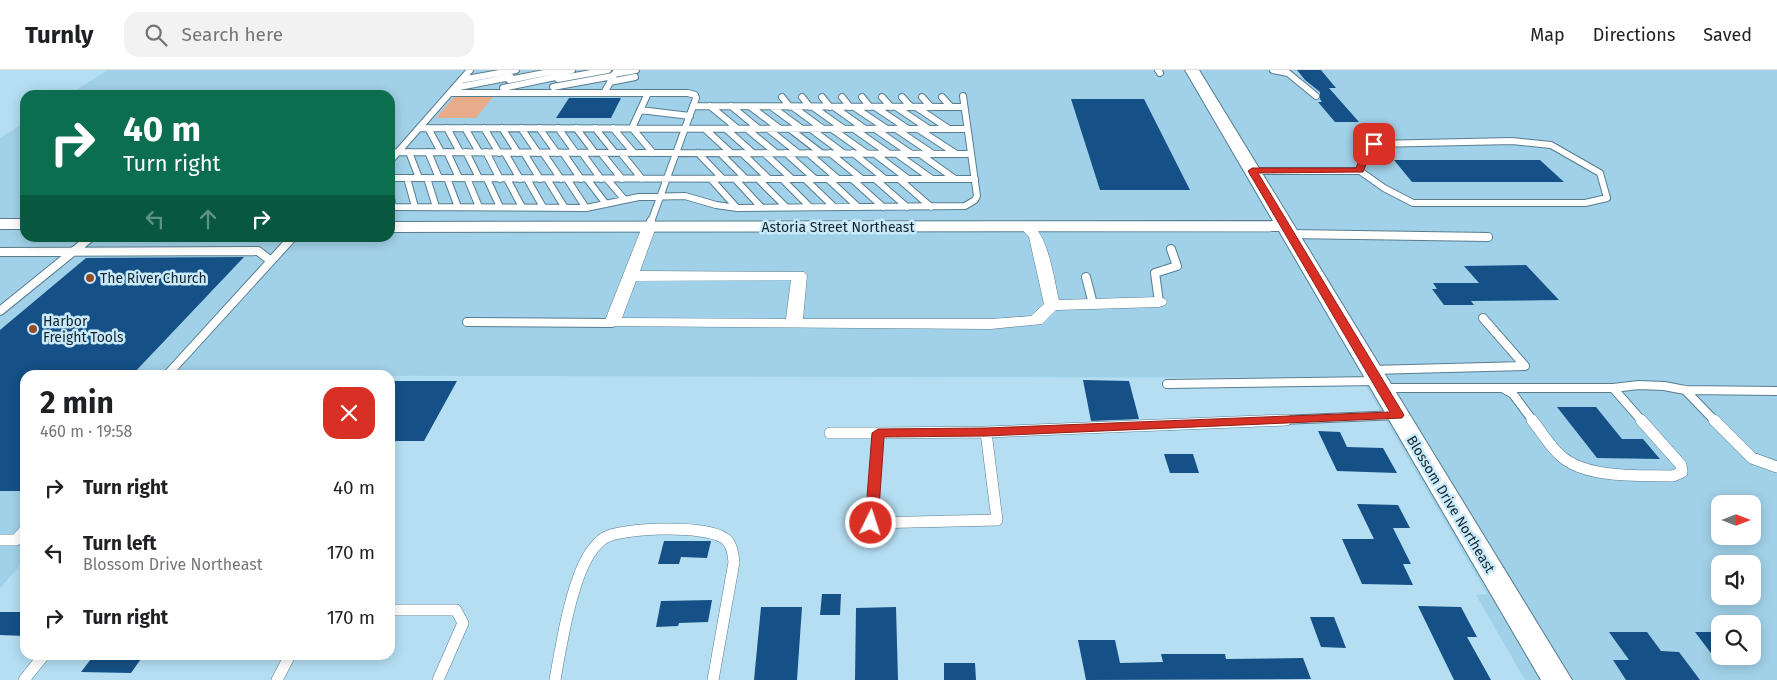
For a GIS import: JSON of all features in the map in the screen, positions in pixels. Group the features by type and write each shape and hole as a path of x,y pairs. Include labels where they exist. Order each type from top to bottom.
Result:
{"street":[{"name":"Blossom Drive Northeast","path":"1192,70 1557,680"},
{"path":"0,224 20,224"},
{"name":"Astoria Street Northeast","path":"395,227 1288,230"},
{"path":"649,227 612,323 991,324 1036,322 1052,305 1159,302"},
{"path":"1027,228 1036,236 1052,305"},
{"path":"631,276 799,275 794,323"}],"lane":[{"path":"395,155 469,71 479,70"},
{"path":"461,80 526,70"},
{"path":"501,90 572,70"},
{"path":"452,90 510,79 608,70"},
{"path":"553,87 636,70"},
{"path":"1273,70 1288,72 1316,96"},
{"path":"501,90 516,71"},
{"path":"549,93 561,73"},
{"path":"604,93 615,73"},
{"path":"610,82 636,77"},
{"path":"452,90 693,94 696,98 694,106 649,227"},
{"path":"632,128 648,93"},
{"path":"722,96 730,106 759,129"},
{"path":"742,96 750,106 780,129"},
{"path":"762,96 771,106 802,129"},
{"path":"782,96 791,106 823,129"},
{"path":"802,96 812,107 844,129"},
{"path":"822,96 832,107 865,129"},
{"path":"395,207 586,208 624,199 685,196 716,205 737,208 958,207 971,204 977,196 963,96"},
{"path":"842,97 852,107 887,129"},
{"path":"862,97 873,107 908,129"},
{"path":"882,97 893,107 929,129"},
{"path":"902,97 913,107 950,129"},
{"path":"922,97 931,107"},
{"path":"942,97 951,107"},
{"path":"694,106 964,107"},
{"path":"710,106 738,129"},
{"path":"640,110 690,116"},
{"path":"419,128 968,129"},
{"path":"428,128 463,178 479,207"},
{"path":"447,128 483,178 500,208"},
{"path":"465,128 503,178 522,208"},
{"path":"484,128 524,179 543,208"},
{"path":"502,128 544,179 564,208"},
{"path":"521,128 586,208"},
{"path":"539,128 606,204"},
{"path":"558,128 579,153 624,199"},
{"path":"576,128 622,179"},
{"path":"595,128 642,179"},
{"path":"613,128 634,153"},
{"path":"632,128 653,153"},
{"path":"705,129 731,153"},
{"path":"726,129 753,153"},
{"path":"747,129 776,153"},
{"path":"768,129 798,153"},
{"path":"790,129 821,153"},
{"path":"811,129 843,153"},
{"path":"832,129 866,153"},
{"path":"854,129 888,153"},
{"path":"875,129 910,154"},
{"path":"896,129 933,154"},
{"path":"917,129 955,154"},
{"path":"1252,171 1360,171 1384,188 1412,203 1586,203 1607,198 1600,173 1551,145 1512,141 1374,144 1367,150 1360,171"},
{"path":"398,152 971,154"},
{"path":"408,152 418,178"},
{"path":"428,152 439,178"},
{"path":"698,153 722,179"},
{"path":"720,153 746,179"},
{"path":"742,153 769,179"},
{"path":"764,153 792,179"},
{"path":"786,153 815,179"},
{"path":"808,153 838,179"},
{"path":"830,153 862,179"},
{"path":"853,153 885,179"},
{"path":"875,153 908,179"},
{"path":"897,154 932,179"},
{"path":"919,154 955,179"},
{"path":"395,178 975,179"},
{"path":"407,178 415,207"},
{"path":"427,178 436,207"},
{"path":"447,178 458,207"},
{"path":"712,179 737,208"},
{"path":"735,179 761,208"},
{"path":"758,179 786,207"},
{"path":"782,179 810,207"},
{"path":"805,179 834,207"},
{"path":"828,179 858,207"},
{"path":"852,179 882,207"},
{"path":"875,179 907,207"},
{"path":"898,179 931,207"},
{"path":"1288,230 1488,237"},
{"path":"0,310 85,242"},
{"path":"172,370 288,242"},
{"path":"1159,302 1155,273 1177,266 1171,249"},
{"path":"0,252 258,252 271,260"},
{"path":"1086,277 1093,304"},
{"path":"1167,384 1376,380 1525,366 1484,318"},
{"path":"467,322 612,323"},
{"path":"1376,380 1504,389 1613,388 1639,385 1664,386 1685,390 1777,391"},
{"path":"1504,389 1513,394 1560,456 1573,465 1612,475 1673,476 1682,472 1681,465 1613,388"},
{"path":"1685,390 1752,458 1777,468"},
{"path":"830,433 986,432 1398,415"},
{"path":"878,433 871,523 996,520 986,432"},
{"path":"555,680 566,623 579,579 590,553 604,538 628,531 644,530 708,531 725,538 732,549 734,562 713,680"},
{"path":"1,541 16,540 20,536"},
{"path":"395,610 456,610 463,623 438,680"},
{"path":"24,680 40,660"},
{"path":"277,680 287,660"}],"shaded area":[{"path":"108,70 1777,70 1777,680 1525,680 1476,595 1487,594 1361,378 395,376 395,370 20,370 20,566 0,588 0,138 20,125 20,242 395,242 395,90 76,90"},
{"path":"454,97 493,97 476,118 436,118"}],"building":[{"path":"1297,70 1321,70 1336,88 1329,88 1359,122 1335,122 1318,102 1322,102 1320,92 1305,80"},
{"path":"569,98 621,98 611,118 556,118"},
{"path":"1071,99 1144,99 1190,190 1100,190"},
{"path":"1394,160 1540,160 1564,182 1412,182"},
{"path":"244,257 137,370 20,370 20,491 0,491 0,330 86,258"},
{"path":"1526,265 1559,300 1471,301 1474,305 1444,305 1432,289 1437,289 1433,283 1479,283 1464,266"},
{"path":"1083,380 1129,381 1139,419 1091,421"},
{"path":"395,381 457,381 424,441 395,441"},
{"path":"1557,407 1596,407 1622,439 1643,439 1660,459 1597,458"},
{"path":"1318,431 1340,432 1347,447 1383,448 1397,473 1337,471"},
{"path":"1164,454 1193,454 1199,473 1170,473"},
{"path":"1357,504 1398,505 1410,528 1393,528 1411,564 1403,564 1413,585 1362,584 1342,539 1374,539"},
{"path":"664,541 711,541 707,558 681,557 679,564 658,564"},
{"path":"822,594 841,594 840,615 820,615"},
{"path":"712,600 708,622 679,623 678,626 656,627 661,601"},
{"path":"1418,606 1461,607 1477,637 1467,637 1491,680 1454,680"},
{"path":"761,607 802,607 797,680 754,680"},
{"path":"896,607 898,680 855,680 856,608"},
{"path":"0,612 20,612 20,636 0,635"},
{"path":"1310,617 1334,617 1346,648 1321,647"},
{"path":"1609,632 1647,632 1661,651 1679,652 1700,680 1626,680 1613,660 1629,660"},
{"path":"1695,632 1711,632 1711,653"},
{"path":"1078,640 1115,640 1120,663 1163,662 1161,654 1225,654 1226,659 1303,658 1311,679 1086,680"},
{"path":"90,660 140,660 131,673 81,672"},
{"path":"944,663 975,663 976,680 944,680"}],"place":[{"name":"The River Church","path":"90,278"},
{"name":"Harbor Freight Tools","path":"33,329"}],"route":[{"path":"871,523 878,433 986,432 1398,415 1252,171 1360,171 1367,150 1374,144"}]}
